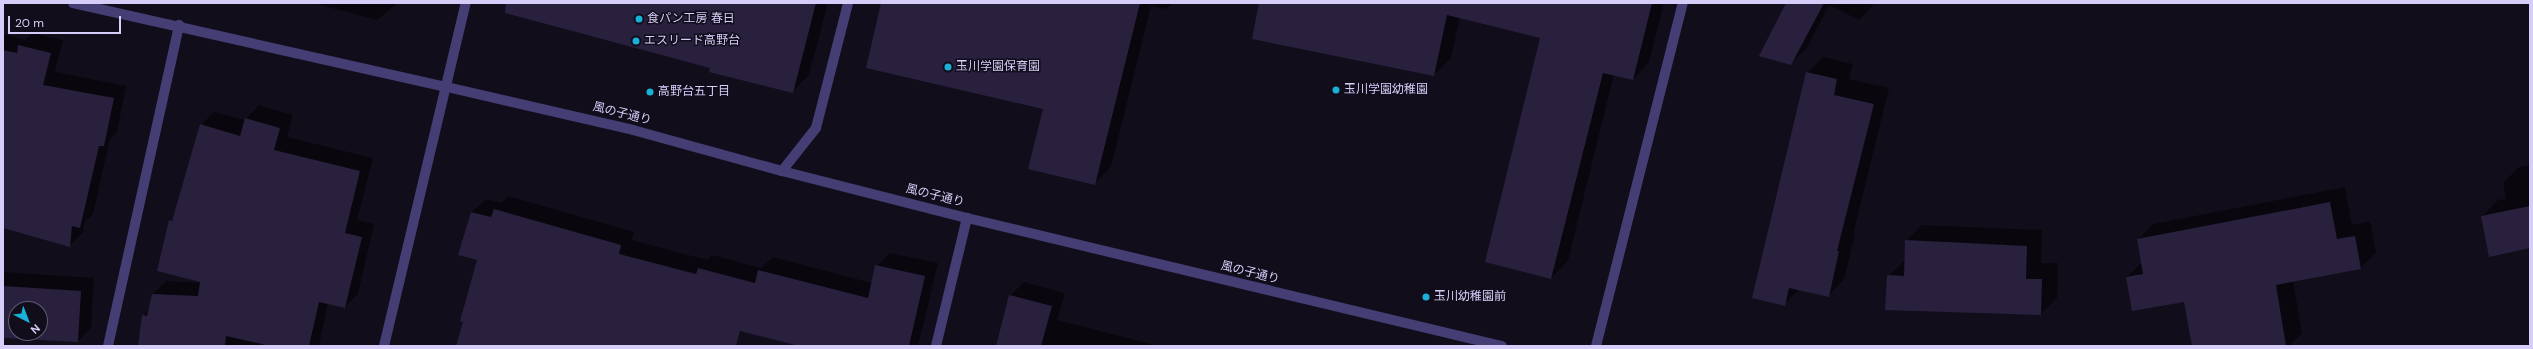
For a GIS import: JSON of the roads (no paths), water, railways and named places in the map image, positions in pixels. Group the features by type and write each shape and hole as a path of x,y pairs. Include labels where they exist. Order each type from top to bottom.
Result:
{"street":[{"name":"風の子通り","path":"74,3 179,25 633,130 782,171 967,218 1502,346"},
{"path":"384,346 466,3"},
{"path":"782,171 816,128 848,3"},
{"path":"1596,346 1683,3"},
{"path":"108,346 179,25"},
{"path":"936,346 967,218"}],"place":[{"name":"食パン工房 春日","path":"639,19"},
{"name":"エスリード高野台","path":"636,41"},
{"name":"玉川学園保育園","path":"948,67"},
{"name":"玉川学園幼稚園","path":"1336,90"},
{"name":"高野台五丁目","path":"650,92"},
{"name":"玉川幼稚園前","path":"1426,297"}]}
